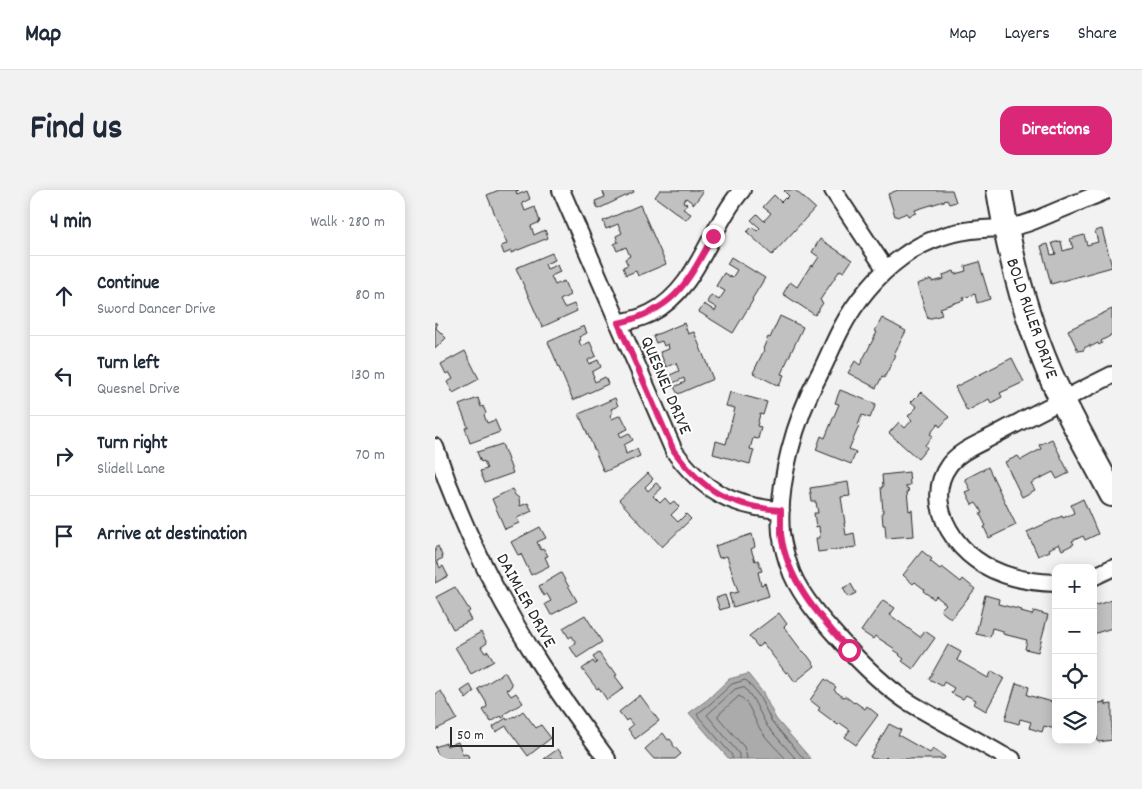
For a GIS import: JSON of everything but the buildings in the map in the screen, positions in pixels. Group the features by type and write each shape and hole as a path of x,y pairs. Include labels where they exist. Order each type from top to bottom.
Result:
{"street":[{"name":"QUESNEL DRIVE","path":"561,190 674,451 685,467 697,478 727,498 745,505 781,510"},
{"path":"618,323 636,319 653,312 668,302 681,289 692,274 735,198 742,190"},
{"path":"833,190 887,270"},
{"name":"BOLD RULER DRIVE","path":"999,190 1005,228 1024,300 1048,370 1112,494"},
{"path":"1012,759 905,700 849,650 803,595 793,576 781,534 781,510 789,452 800,416 812,387 841,329 873,283 901,257 920,245 962,231 1022,225 1108,190"},
{"path":"1052,583 1038,583 992,570 976,560 961,546 950,532 939,506 939,490 942,478 949,464 960,454 1112,374"},
{"name":"DAIMLER DRIVE","path":"435,447 477,551 504,603 534,655 566,704 607,759"},
{"path":"1097,575 1112,568"}],"water":[{"path":"748,674 763,693 776,719 811,759 729,759 689,713 707,700 729,679"}],"route":[{"path":"713,236 692,274 668,302 653,312 636,319 618,323 674,451 685,467 713,490 727,498 745,505 781,510 781,534 793,576 803,595 849,650"}]}
